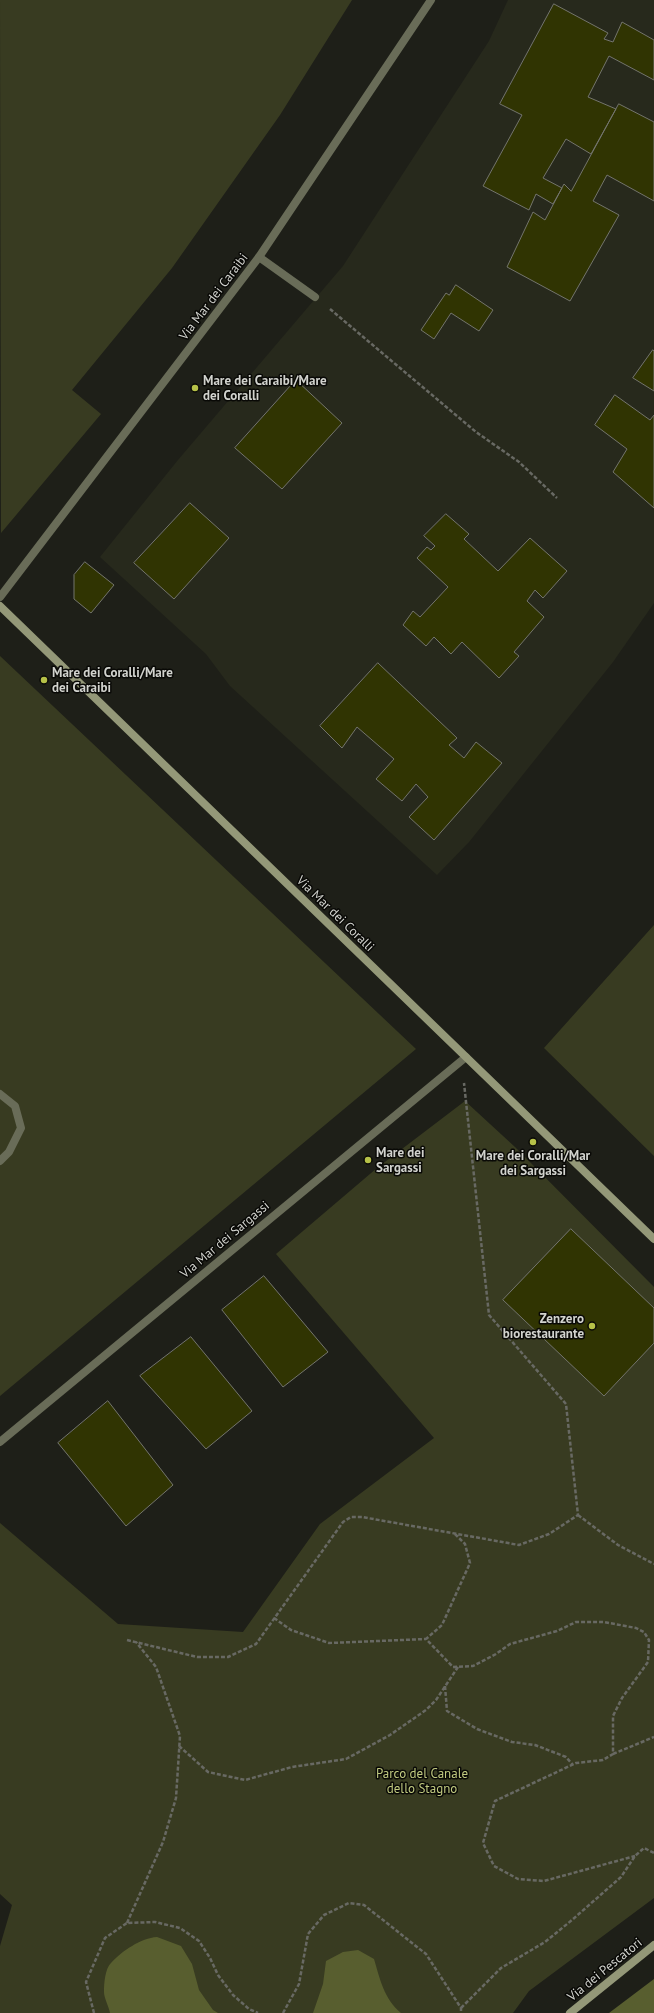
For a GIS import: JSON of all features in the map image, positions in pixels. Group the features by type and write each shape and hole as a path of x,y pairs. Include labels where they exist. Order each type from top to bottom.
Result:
{"street":[{"name":"Via Mar dei Caraibi","path":"0,597 259,257 431,0"},
{"path":"259,257 315,297"},
{"name":"Via Mar dei Coralli","path":"0,606 464,1058 654,1238"},
{"name":"Via Mar dei Sargassi","path":"0,1442 464,1058"},
{"path":"0,1094 15,1106 21,1128 9,1152 0,1161"},
{"name":"Via dei Pescatori","path":"570,2013 606,1982 654,1945"}],"path":[{"path":"315,297 476,432 519,462 557,498"},
{"path":"464,1058 489,1315 566,1404 578,1515 618,1545 654,1564"},
{"path":"127,1640 197,1657 228,1656 256,1644 343,1522 351,1517 362,1517 519,1545 549,1534 578,1515"},
{"path":"274,1618 291,1630 329,1643 426,1639 442,1625 470,1563 465,1544 455,1533"},
{"path":"426,1639 453,1667 458,1667 473,1666 496,1654 510,1644 557,1631 576,1622 604,1622 636,1628 644,1632 649,1640 648,1662 622,1698 613,1716 613,1754"},
{"path":"128,1923 163,1842 176,1798 180,1736 156,1667 136,1641"},
{"path":"179,1746 208,1772 245,1780 292,1767 346,1759 390,1735 426,1710 458,1667"},
{"path":"445,1686 447,1711 477,1729 512,1742 535,1745 566,1757 573,1765"},
{"path":"635,1856 544,1881 518,1879 494,1866 483,1843 495,1801 573,1765 603,1760 613,1754 654,1737"},
{"path":"461,2008 501,1968 545,1942 572,1920 621,1877 635,1856 644,1848 654,1853"},
{"path":"283,2013 298,1984 308,1934 324,1915 349,1903 364,1904 426,1954 461,2008 461,2013"},
{"path":"94,2013 86,1982 105,1938 128,1923 155,1922 180,1928 199,1941 210,1958 218,1975 234,1995 249,2009 258,2013"}],"shaded area":[{"path":"508,0 654,0 654,603 613,662 469,842 437,875 230,686 206,654 100,557 178,460 343,266 489,41"},
{"path":"157,1937 181,1946 192,1964 199,1990 213,2010 218,2013 110,2013 104,1992 107,1969 115,1958 132,1946 145,1940"},
{"path":"358,1950 374,1959 381,1981 390,2001 401,2013 313,2013 323,1984 326,1961 343,1952"},
{"path":"654,1979 654,2013 609,2013"}],"green space":[{"path":"0,0 352,0 280,115 172,268 72,390 101,414 1,533"},
{"path":"0,656 416,1049 0,1396"},
{"path":"654,925 654,1156 544,1048"},
{"name":"Parco del Canale dello Stagno","path":"465,1101 515,1147 654,1287 654,1898 529,1991 513,2013 0,2013 0,1946 12,1905 0,1894 0,1523 118,1624 243,1632 320,1524 434,1438 276,1254 377,1168"}],"building":[{"path":"554,4 608,33 604,39 613,42 622,22 654,40 654,80 609,56 588,97 616,109 591,154 566,139 543,178 562,188 553,204 536,194 529,210 483,186 522,115 500,104"},
{"path":"619,104 654,122 654,201 607,175 593,201 619,215 570,301 507,267 533,212 545,220 564,184 571,191"},
{"path":"456,285 493,310 479,331 451,313 434,339 421,330 446,293 449,295"},
{"path":"653,350 654,351 654,391 633,378"},
{"path":"296,380 342,423 282,489 235,448"},
{"path":"615,395 650,420 654,415 654,508 613,472 627,449 595,425"},
{"path":"190,503 229,538 174,599 134,563"},
{"path":"446,514 469,534 464,539 498,571 530,538 567,571 543,598 535,590 527,601 544,617 514,652 519,656 499,678 462,642 451,654 434,637 426,646 403,625 413,611 420,617 448,587 417,558 427,547 431,550 435,546 424,536"},
{"path":"85,562 114,585 91,613 74,599 74,575"},
{"path":"378,663 457,738 449,745 464,758 476,742 502,763 434,840 409,817 428,797 416,784 402,801 376,779 394,759 357,727 342,748 320,726"},
{"name":"Zenzero biorestaurante","path":"571,1229 654,1308 654,1343 604,1396 503,1300"},
{"path":"264,1276 328,1352 283,1387 222,1310"},
{"path":"191,1337 252,1411 206,1449 140,1376"},
{"path":"108,1401 173,1485 126,1526 58,1443"}],"place":[{"name":"Mare dei Caraibi/Mare dei Coralli","path":"195,388"},
{"name":"Mare dei Coralli/Mare dei Caraibi","path":"44,680"},
{"name":"Mare dei Coralli/Mar dei Sargassi","path":"533,1142"},
{"name":"Mare dei Sargassi","path":"368,1160"},
{"name":"Zenzero biorestaurante","path":"592,1326"}]}
